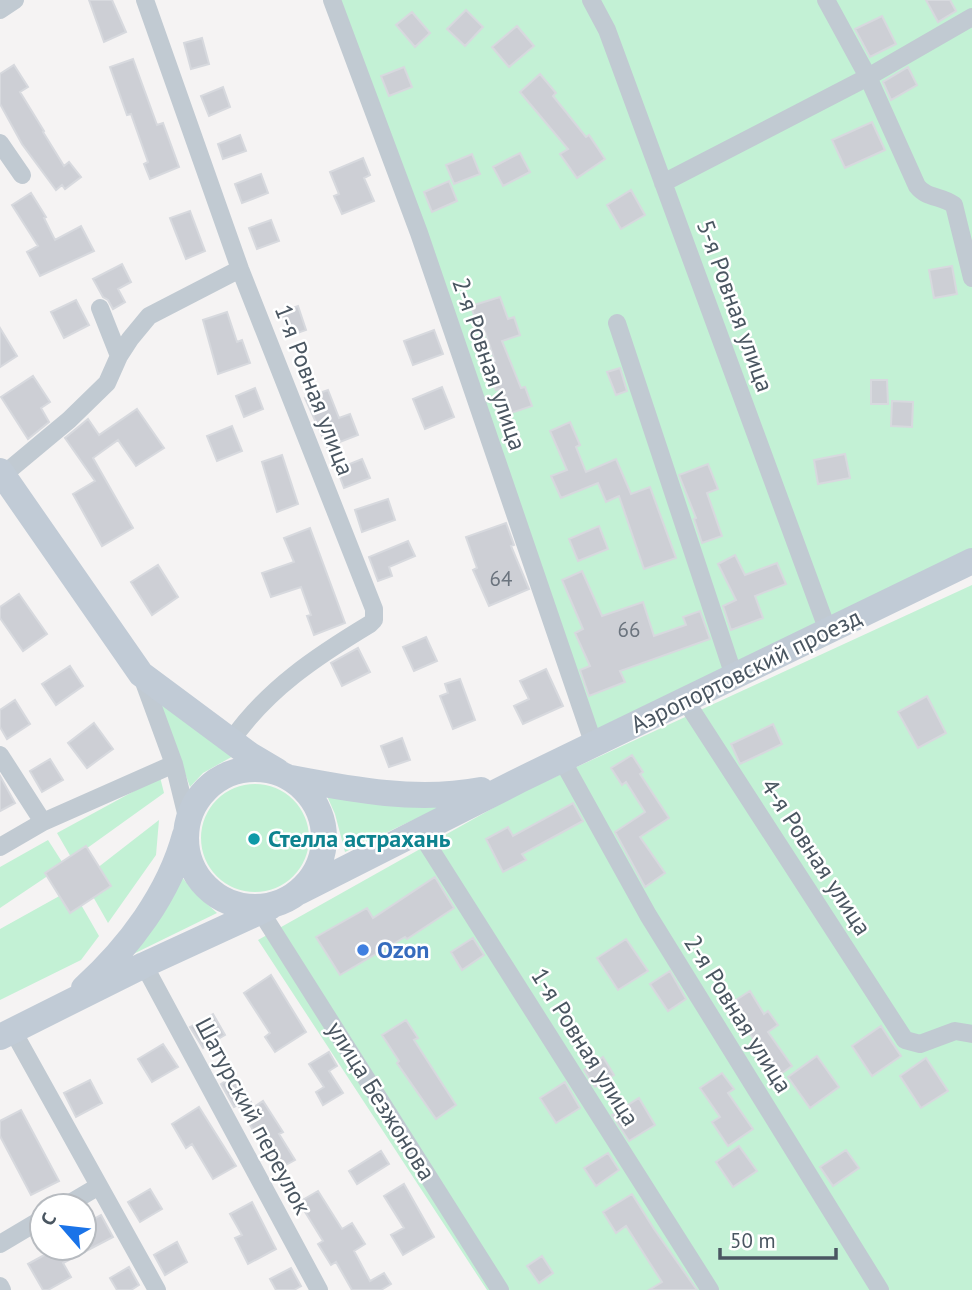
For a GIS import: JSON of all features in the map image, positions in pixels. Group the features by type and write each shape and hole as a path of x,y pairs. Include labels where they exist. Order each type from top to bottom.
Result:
{"main road":[{"path":"2,473 141,674 231,741 309,793 322,817 324,845 316,871 299,891"},
{"name":"Аэропортовский проезд","path":"520,780 972,561"},
{"path":"67,1003 88,985 141,924 171,876 194,805 211,784 235,771 262,768 351,789 419,796 452,796 520,780"},
{"path":"6,1034 144,965 268,908 520,780"},
{"path":"187,826 188,858 201,882 222,899 248,907 268,908"}],"street":[{"path":"0,10 15,0"},
{"name":"1-я Ровная улица","path":"145,0 240,269 374,614 370,624 290,676 253,712 231,741"},
{"name":"2-я Ровная улица","path":"332,0 419,233 594,745"},
{"name":"5-я Ровная улица","path":"591,0 607,30 828,631"},
{"path":"826,0 868,77 917,187 923,194 946,199 954,205 972,278"},
{"path":"663,183 868,77 972,17"},
{"path":"0,143 22,175"},
{"path":"2,473 69,420 107,383 119,356 149,316 240,269"},
{"path":"100,308 119,356"},
{"path":"617,323 734,676"},
{"path":"141,674 174,764 187,826"},
{"name":"4-я Ровная улица","path":"685,700 905,1040 920,1044 955,1031 972,1034"},
{"path":"0,755 43,822"},
{"name":"2-я Ровная улица","path":"562,760 648,915 880,1290"},
{"path":"0,847 43,822 174,764"},
{"name":"1-я Ровная улица","path":"419,831 710,1290"},
{"name":"улица Безжонова","path":"268,908 500,1290"},
{"name":"Шатурский переулок","path":"144,965 319,1290"},
{"path":"6,1034 99,1186 157,1290"},
{"path":"89,1192 99,1186"},
{"path":"0,1244 28,1227"}],"green space":[{"path":"333,0 972,0 972,552 594,737"},
{"path":"972,585 972,1290 487,1290 258,940 520,793"},
{"path":"166,703 235,755 203,773 190,787 161,707"},
{"path":"160,777 164,793 72,859 57,833"},
{"path":"255,784 276,788 293,800 305,817 309,838 305,859 293,876 276,888 255,892 234,888 217,876 205,859 201,838 205,817 217,800 234,788"},
{"path":"327,796 441,807 345,852 335,814"},
{"path":"159,820 156,855 108,923 83,879"},
{"path":"48,840 64,865 0,908 0,867"},
{"path":"181,876 217,913 121,960"},
{"path":"72,889 99,936 81,960 0,1000 0,929"}],"building":[{"path":"89,0 112,0 126,32 104,42"},
{"path":"926,0 950,0 956,11 938,22"},
{"path":"466,10 483,27 465,46 447,29"},
{"path":"412,12 430,33 415,47 396,25"},
{"path":"882,16 896,44 870,57 855,29"},
{"path":"517,26 534,46 509,67 492,47"},
{"path":"202,38 209,64 191,69 184,43"},
{"path":"133,59 157,125 163,123 179,167 150,179 144,164 148,162 131,114 127,115 110,67"},
{"path":"14,65 28,87 20,92 43,132 64,166 69,162 81,177 65,189 62,185 56,190 22,144 0,104 0,74"},
{"path":"404,67 412,87 389,96 381,76"},
{"path":"908,67 917,85 891,100 883,82"},
{"path":"540,74 556,93 553,96 586,137 589,135 605,159 577,178 560,154 568,149 520,92"},
{"path":"223,87 230,107 209,116 201,96"},
{"path":"872,122 885,150 845,168 832,140"},
{"path":"240,135 246,151 223,159 218,144"},
{"path":"520,153 530,172 503,186 493,167"},
{"path":"472,154 480,174 454,184 446,165"},
{"path":"363,158 370,175 364,178 374,201 342,214 334,196 339,194 330,172"},
{"path":"261,174 268,193 242,203 235,184"},
{"path":"449,181 457,201 432,212 424,192"},
{"path":"631,190 645,215 621,229 607,205"},
{"path":"31,193 46,217 44,218 55,240 81,226 94,251 40,276 27,252 38,246 12,205"},
{"path":"190,211 205,251 186,259 170,218"},
{"path":"271,220 279,241 257,249 249,228"},
{"path":"122,264 131,282 118,289 125,302 113,309 93,279"},
{"path":"952,266 957,294 934,298 929,270"},
{"path":"500,297 508,319 514,317 520,335 502,341 521,388 525,387 532,406 508,414 486,365 495,361 482,323 477,325 471,306"},
{"path":"76,300 89,325 64,338 51,312"},
{"path":"298,306 306,330 289,336 281,312"},
{"path":"227,312 237,342 242,340 250,363 218,374 203,320"},
{"path":"0,328 17,356 0,367"},
{"path":"434,330 443,354 413,365 404,341"},
{"path":"620,368 627,391 616,395 607,372"},
{"path":"33,376 50,402 41,408 49,422 28,439 1,397"},
{"path":"871,380 887,380 888,404 871,404"},
{"path":"442,387 454,417 425,429 413,399"},
{"path":"255,388 263,409 244,417 236,396"},
{"path":"328,390 339,418 350,414 358,435 327,447 305,398"},
{"path":"892,401 913,402 912,427 891,426"},
{"path":"137,409 164,448 136,466 118,440 93,458 133,528 102,546 73,494 95,481 65,438 88,419 99,435"},
{"path":"570,422 580,445 576,447 586,472 616,459 631,494 650,487 676,558 644,569 619,496 606,502 598,483 561,498 551,476 567,470 550,431"},
{"path":"232,426 242,451 217,461 207,436"},
{"path":"845,454 850,478 818,484 814,460"},
{"path":"282,455 298,504 277,512 262,462"},
{"path":"362,459 370,478 344,488 337,469"},
{"path":"708,464 718,489 707,493 722,536 702,543 694,519 696,518 679,475"},
{"path":"388,499 395,520 362,532 355,510"},
{"path":"506,523 514,545 511,546 529,589 489,606 473,570 477,568 466,537"},
{"path":"599,526 608,549 578,561 569,539"},
{"path":"310,528 345,623 314,635 307,616 311,615 301,587 271,597 262,573 294,562 284,538"},
{"path":"408,541 415,556 389,567 392,576 378,581 369,557"},
{"path":"735,555 745,575 777,563 786,584 755,596 763,618 731,630 723,606 736,600 718,564"},
{"path":"158,565 178,597 152,615 131,582"},
{"path":"582,571 602,616 643,602 654,636 686,625 683,617 700,611 710,639 620,671 625,682 589,696 580,670 590,666 575,633 583,629 562,580"},
{"path":"19,594 47,634 23,651 0,618 0,607"},
{"path":"426,637 437,661 414,671 403,647"},
{"path":"358,648 370,672 342,686 331,663"},
{"path":"70,666 83,686 56,705 42,684"},
{"path":"546,669 563,706 523,724 514,706 529,699 520,681"},
{"path":"460,679 475,720 453,729 440,696 448,693 445,684"},
{"path":"927,696 946,733 918,748 898,712"},
{"path":"15,700 30,724 7,739 0,727 0,710"},
{"path":"94,723 113,749 87,768 68,743"},
{"path":"773,724 782,744 740,764 731,744"},
{"path":"402,738 410,760 389,767 381,746"},
{"path":"632,755 643,772 640,774 669,818 640,837 665,873 645,887 615,832 645,812 626,782 622,785 611,768"},
{"path":"50,759 63,780 42,792 30,771"},
{"path":"0,776 15,803 0,811"},
{"path":"573,803 583,821 522,854 526,860 503,872 486,839 508,827 513,836"},
{"path":"86,846 111,886 70,913 45,873"},
{"path":"435,877 454,908 407,939 405,937 340,975 316,937 367,908 373,918"},
{"path":"473,938 484,955 462,970 451,952"},
{"path":"626,939 648,971 618,990 597,958"},
{"path":"670,971 686,999 668,1011 650,984"},
{"path":"271,975 306,1032 275,1052 265,1037 270,1033 244,993"},
{"path":"750,991 764,1014 768,1011 778,1025 768,1032 792,1066 775,1078 764,1062 768,1059 739,1019 734,1022 725,1007"},
{"path":"213,1014 225,1035 203,1048 190,1027"},
{"path":"406,1020 418,1038 414,1040 456,1105 436,1119 397,1063 399,1061 382,1035"},
{"path":"881,1026 901,1056 872,1076 852,1046"},
{"path":"163,1044 178,1067 152,1082 138,1059"},
{"path":"329,1052 337,1066 329,1071 343,1093 323,1105 316,1092 324,1087 309,1064"},
{"path":"817,1056 839,1087 810,1108 788,1077"},
{"path":"603,1057 614,1075 595,1087 584,1070"},
{"path":"926,1058 948,1091 921,1108 900,1076"},
{"path":"722,1073 734,1089 728,1093 753,1129 728,1146 712,1122 720,1117 700,1088"},
{"path":"235,1075 254,1107 263,1101 283,1132 279,1134 295,1160 277,1170 238,1105 234,1107 221,1084"},
{"path":"90,1080 102,1103 76,1117 64,1093"},
{"path":"565,1082 580,1108 556,1123 540,1098"},
{"path":"639,1098 655,1125 629,1141 612,1115"},
{"path":"199,1107 236,1166 213,1179 192,1144 186,1148 172,1124"},
{"path":"21,1110 59,1181 37,1192 29,1192 0,1136 0,1121"},
{"path":"739,1146 757,1171 733,1187 716,1162"},
{"path":"846,1150 859,1168 833,1186 820,1167"},
{"path":"381,1151 389,1164 357,1184 349,1171"},
{"path":"608,1153 619,1170 596,1186 584,1168"},
{"path":"404,1184 434,1237 403,1255 391,1235 404,1228 384,1196"},
{"path":"150,1189 162,1209 140,1222 128,1202"},
{"path":"318,1191 342,1229 352,1223 365,1244 354,1251 370,1281 384,1273 391,1284 381,1290 352,1290 336,1262 331,1265 318,1244 323,1241 299,1202"},
{"path":"632,1194 697,1290 649,1290 662,1282 626,1226 616,1233 603,1212"},
{"path":"252,1202 276,1249 248,1264 235,1238 242,1235 230,1214"},
{"path":"101,1215 113,1237 98,1245 98,1217"},
{"path":"177,1242 187,1262 165,1275 154,1255"},
{"path":"542,1256 553,1273 539,1283 527,1266"},
{"path":"65,1262 63,1263 71,1277 48,1290 43,1290 28,1264"},
{"path":"129,1267 139,1285 131,1290 117,1290 110,1278"},
{"path":"291,1268 301,1286 294,1290 276,1290 270,1279"}],"place":[{"name":"Стелла астрахань","path":"254,839"},
{"name":"Ozon","path":"363,950"}]}
